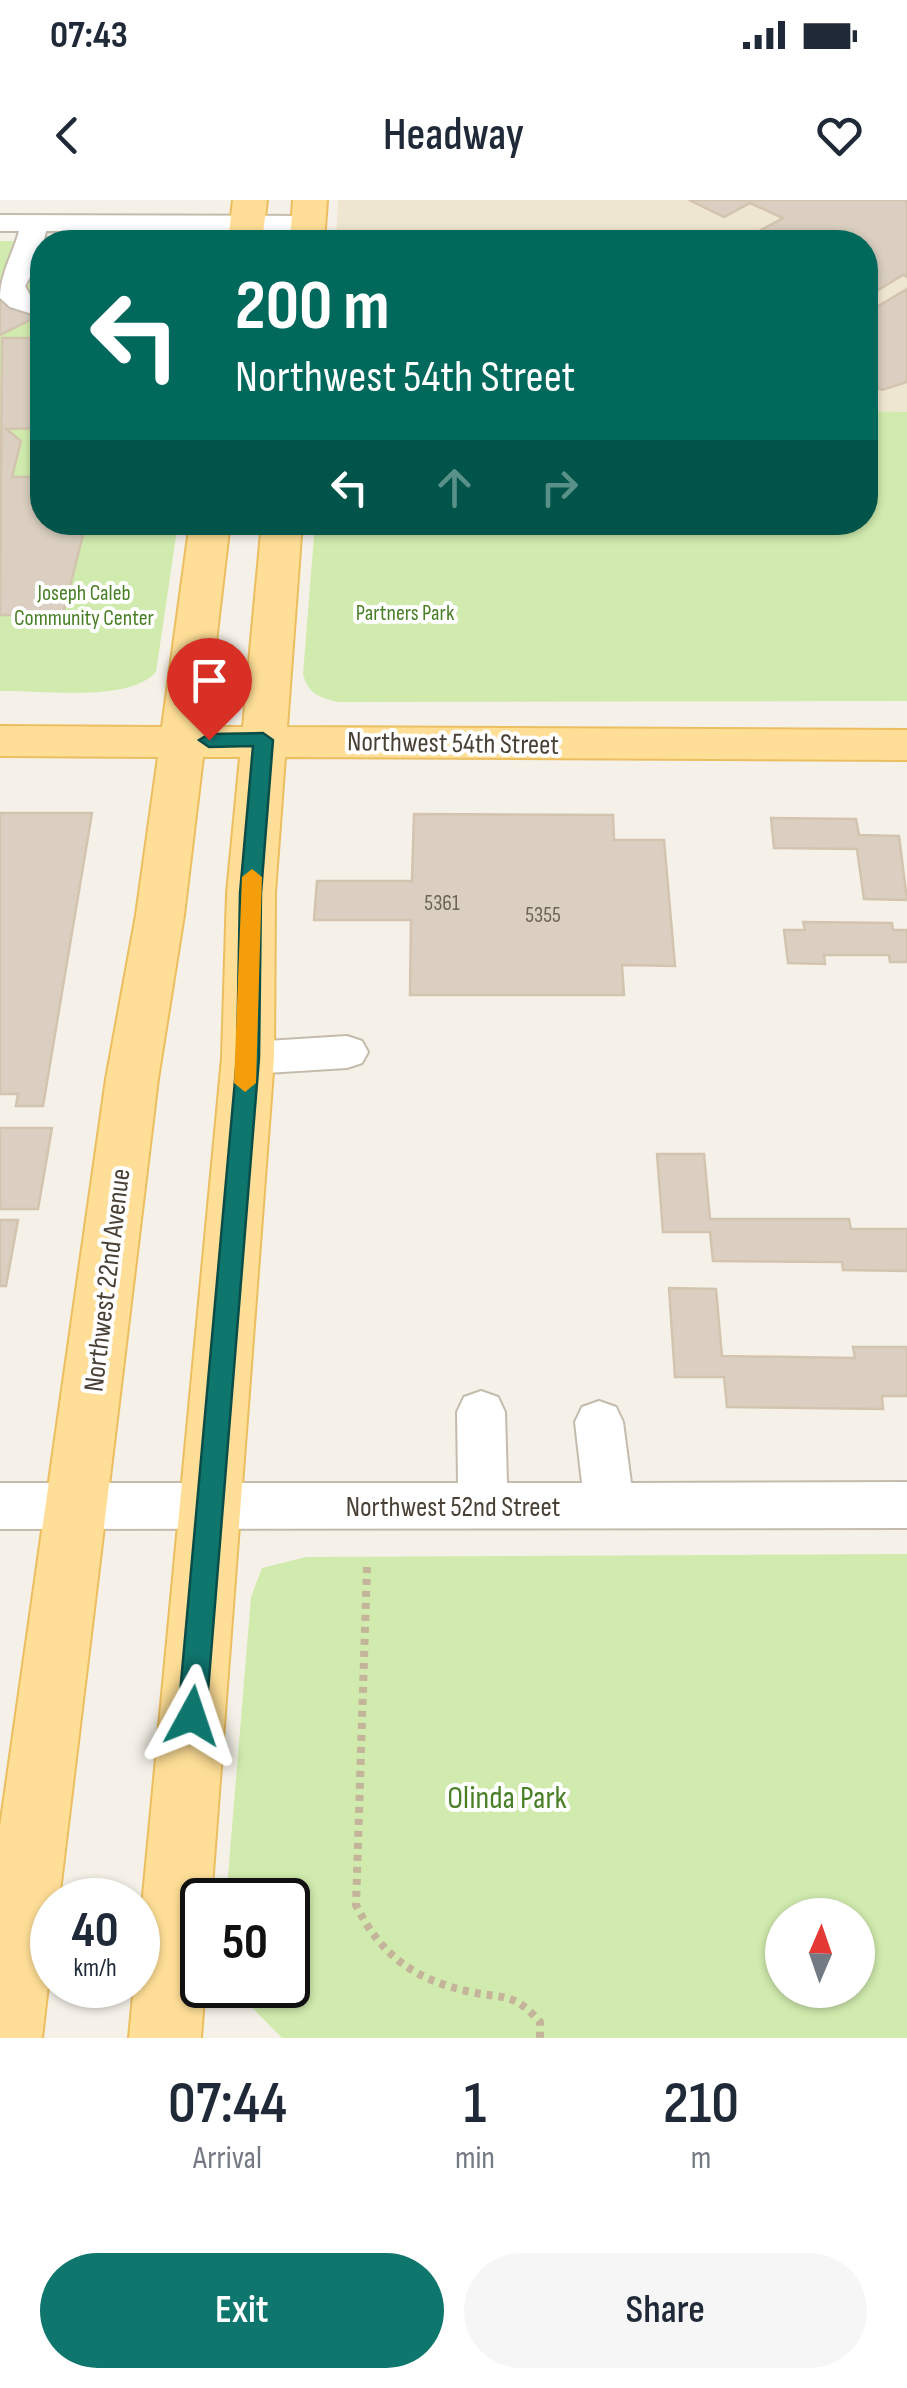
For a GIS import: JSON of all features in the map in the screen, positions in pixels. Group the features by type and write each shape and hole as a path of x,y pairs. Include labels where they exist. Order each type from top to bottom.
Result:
{"main road":[{"name":"Northwest 22nd Avenue","path":"6,2038 132,1079 160,915 208,535"},
{"path":"165,2038 248,1058 251,893 281,535"},
{"name":"Northwest 54th Street","path":"0,741 907,745"}],"street":[{"path":"0,223 132,212 247,222 309,222"},
{"path":"34,223 34,230"},
{"path":"30,264 11,286 20,301 30,304"},
{"path":"248,1058 347,1052"},
{"path":"482,1412 483,1506"},
{"path":"599,1422 610,1506"},
{"name":"Northwest 52nd Street","path":"0,1506 907,1505"}],"path":[{"path":"367,1568 356,1905 367,1933 388,1957 439,1987 520,2000 540,2022 540,2038"}],"shaded area":[{"path":"338,200 907,200 907,412 878,411 878,230 337,230"}],"green space":[{"name":"Joseph Caleb Community Center","path":"0,241 30,241 30,535 176,535 156,672 143,682 106,691 0,691"},
{"name":"Partners Park","path":"878,411 907,412 907,701 337,702 315,694 303,674 314,535 878,535"},
{"name":"Olinda Park","path":"907,1554 907,2038 282,2038 253,2008 310,2008 310,1878 228,1878 251,1597 262,1568 306,1557"}],"building":[{"path":"689,200 907,200 907,277 903,275 878,290 878,230 761,230 783,218 750,203 724,217"},
{"path":"907,289 907,382 882,390 878,388 878,306"},
{"path":"2,297 30,315 30,320 0,335"},
{"path":"2,338 30,338 30,428 6,429 21,441 12,477 30,477 30,535 83,535 63,615 0,615"},
{"path":"0,813 92,813 43,1106 16,1106 18,1094 0,1094"},
{"path":"414,814 613,815 614,840 664,840 675,966 622,965 624,995 410,995 411,920 314,920 317,881 412,881"},
{"path":"771,818 856,819 859,835 899,836 907,900 864,899 857,849 774,848"},
{"path":"803,922 892,923 893,930 907,930 907,962 890,962 889,955 824,955 825,964 788,963 784,930 805,930"},
{"path":"0,1128 52,1128 38,1209 0,1209"},
{"path":"657,1154 704,1154 710,1219 849,1219 851,1229 907,1229 907,1271 843,1270 842,1262 713,1261 710,1232 663,1232"},
{"path":"0,1220 18,1220 6,1286 0,1286"},
{"path":"669,1288 716,1289 722,1356 855,1358 853,1347 907,1347 907,1396 882,1396 883,1409 727,1407 724,1377 675,1377"}],"slow traffic":[{"path":"245,1083 252,877"}],"route":[{"path":"192,1716 248,1058 251,893 263,740 209,740"}]}
